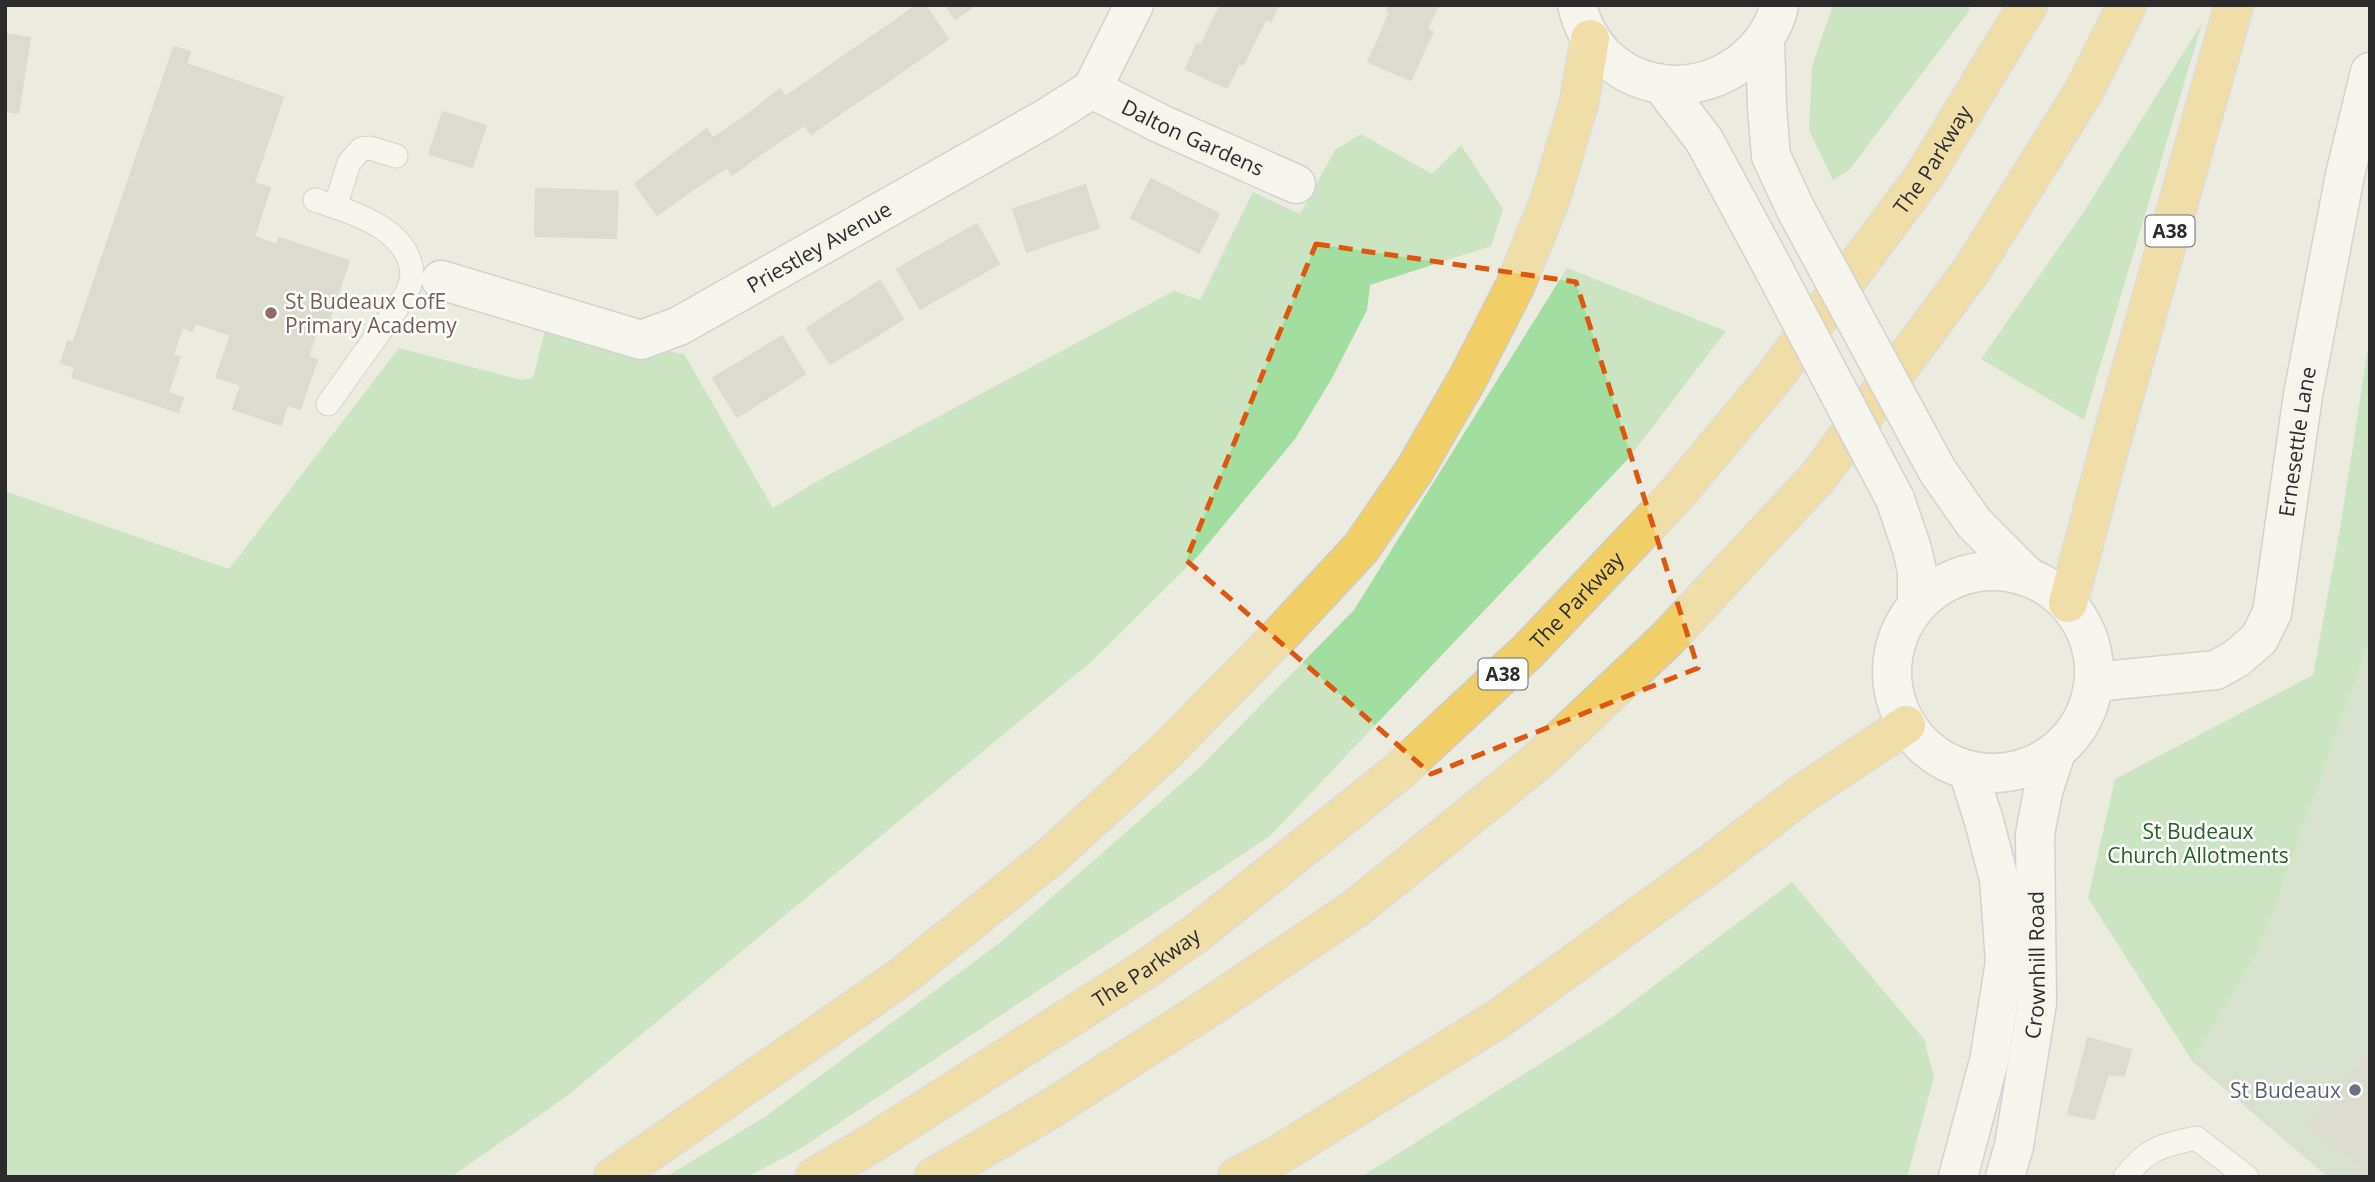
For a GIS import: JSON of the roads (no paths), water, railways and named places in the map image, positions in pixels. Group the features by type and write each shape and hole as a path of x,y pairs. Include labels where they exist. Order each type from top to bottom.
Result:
{"highway":[{"name":"The Parkway","path":"816,1177 1146,969 1198,932 1399,771 1529,650 1675,495 1775,376 1924,176 2028,5"},
{"path":"934,1177 1044,1113 1208,1008 1356,908 1539,760 1668,638 1818,477 1973,268 2084,91 2127,5"},
{"name":"A38","path":"2068,603 2103,469 2234,5"},
{"path":"613,1177 900,978 1049,858 1165,752 1361,548 1413,471 1468,378 1514,286 1550,200 1579,103 1583,22"},
{"path":"1237,1177 1280,1154 1498,1018 1708,866 1802,794 1906,726"}],"main road":[{"path":"1092,89 1134,5"},
{"path":"1583,22 1609,61 1633,76 1661,85 1691,85 1720,77 1745,61 1772,22"},
{"path":"1772,22 1767,107 1771,156 1796,209 1937,470 1974,523 2027,576"},
{"name":"Ernesettle Lane","path":"2094,682 2216,670 2237,658 2259,639 2272,613 2303,395 2345,176 2370,72"},
{"path":"1661,85 1704,139 1895,499 1917,571 1917,604"},
{"name":"Dalton Gardens","path":"1092,89 1161,124 1296,184"},
{"name":"Priestley Avenue","path":"426,279 641,340 679,326 1048,117 1092,89"},
{"path":"1998,570 2027,576 2049,587 2068,603 2084,627 2093,654 2094,682 2087,708 2075,732 2056,752 2029,767 1998,774 1968,771 1943,761 1922,746 1906,726 1894,696 1891,663 1899,632 1917,604 1940,585 1968,574 1998,570"},
{"name":"Crownhill Road","path":"2005,1177 2014,1146 2037,1003 2035,834 2043,792 2056,752"},
{"name":"Crownhill Road","path":"1958,1177 1989,1061 2005,962 1998,880 1984,821 1968,771"}],"lane":[{"path":"328,404 406,295 426,279 392,236 365,218 325,204 349,163 361,149 370,148 396,156"},
{"path":"2125,1177 2140,1158 2160,1146 2196,1138 2246,1176"}],"place":[{"name":"St Budeaux CofE Primary Academy","path":"271,313"},
{"name":"St Budeaux","path":"2355,1090"}],"park label":[{"name":"St Budeaux Church Allotments","path":"2198,843"}]}
